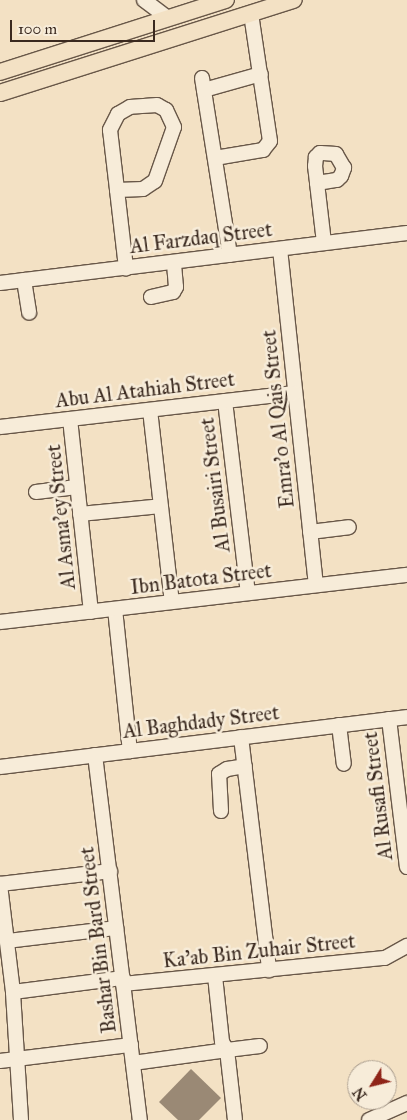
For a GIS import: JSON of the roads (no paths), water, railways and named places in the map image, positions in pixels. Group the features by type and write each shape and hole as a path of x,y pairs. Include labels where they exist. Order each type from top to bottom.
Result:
{"main road":[{"path":"0,72 226,0"},
{"path":"0,93 294,0"}],"street":[{"path":"143,0 168,18"},
{"path":"143,0 145,14 143,26"},
{"path":"215,158 262,150 270,141 251,14"},
{"path":"230,255 203,84 260,74"},
{"path":"117,190 143,189 155,181 174,127 166,110 157,105 130,107 112,122 117,190 126,268"},
{"path":"317,183 324,243"},
{"name":"Al Farzdaq Street","path":"0,283 407,233"},
{"name":"Emra'o Al Qais Street","path":"280,249 316,585"},
{"path":"151,297 173,292 176,287 174,262"},
{"path":"24,280 29,313"},
{"name":"Abu Al Atahiah Street","path":"0,427 294,393"},
{"name":"Al Busairi Street","path":"225,401 248,593"},
{"path":"150,410 172,602"},
{"name":"Al Asma'ey Street","path":"70,419 91,612"},
{"path":"36,492 77,487"},
{"path":"80,514 161,506"},
{"path":"310,532 349,527"},
{"name":"Ibn Batota Street","path":"0,622 407,575"},
{"path":"115,609 130,751"},
{"name":"Al Baghdady Street","path":"0,767 407,717"},
{"name":"Al Rusafi Street","path":"389,719 407,867"},
{"path":"339,725 344,764"},
{"path":"241,737 269,970"},
{"name":"Bashar Bin Bard Street","path":"96,755 140,1120"},
{"path":"221,811 219,774 227,769 245,766"},
{"path":"21,1120 13,992 0,884 110,871"},
{"path":"7,941 116,928"},
{"name":"Ka'ab Bin Zuhair Street","path":"13,992 123,981 215,976 385,958 403,950"},
{"path":"215,976 222,1042 227,1050 235,1120"},
{"path":"0,1061 131,1045"},
{"path":"133,1063 260,1046"},
{"path":"369,1120 407,1103"}]}
